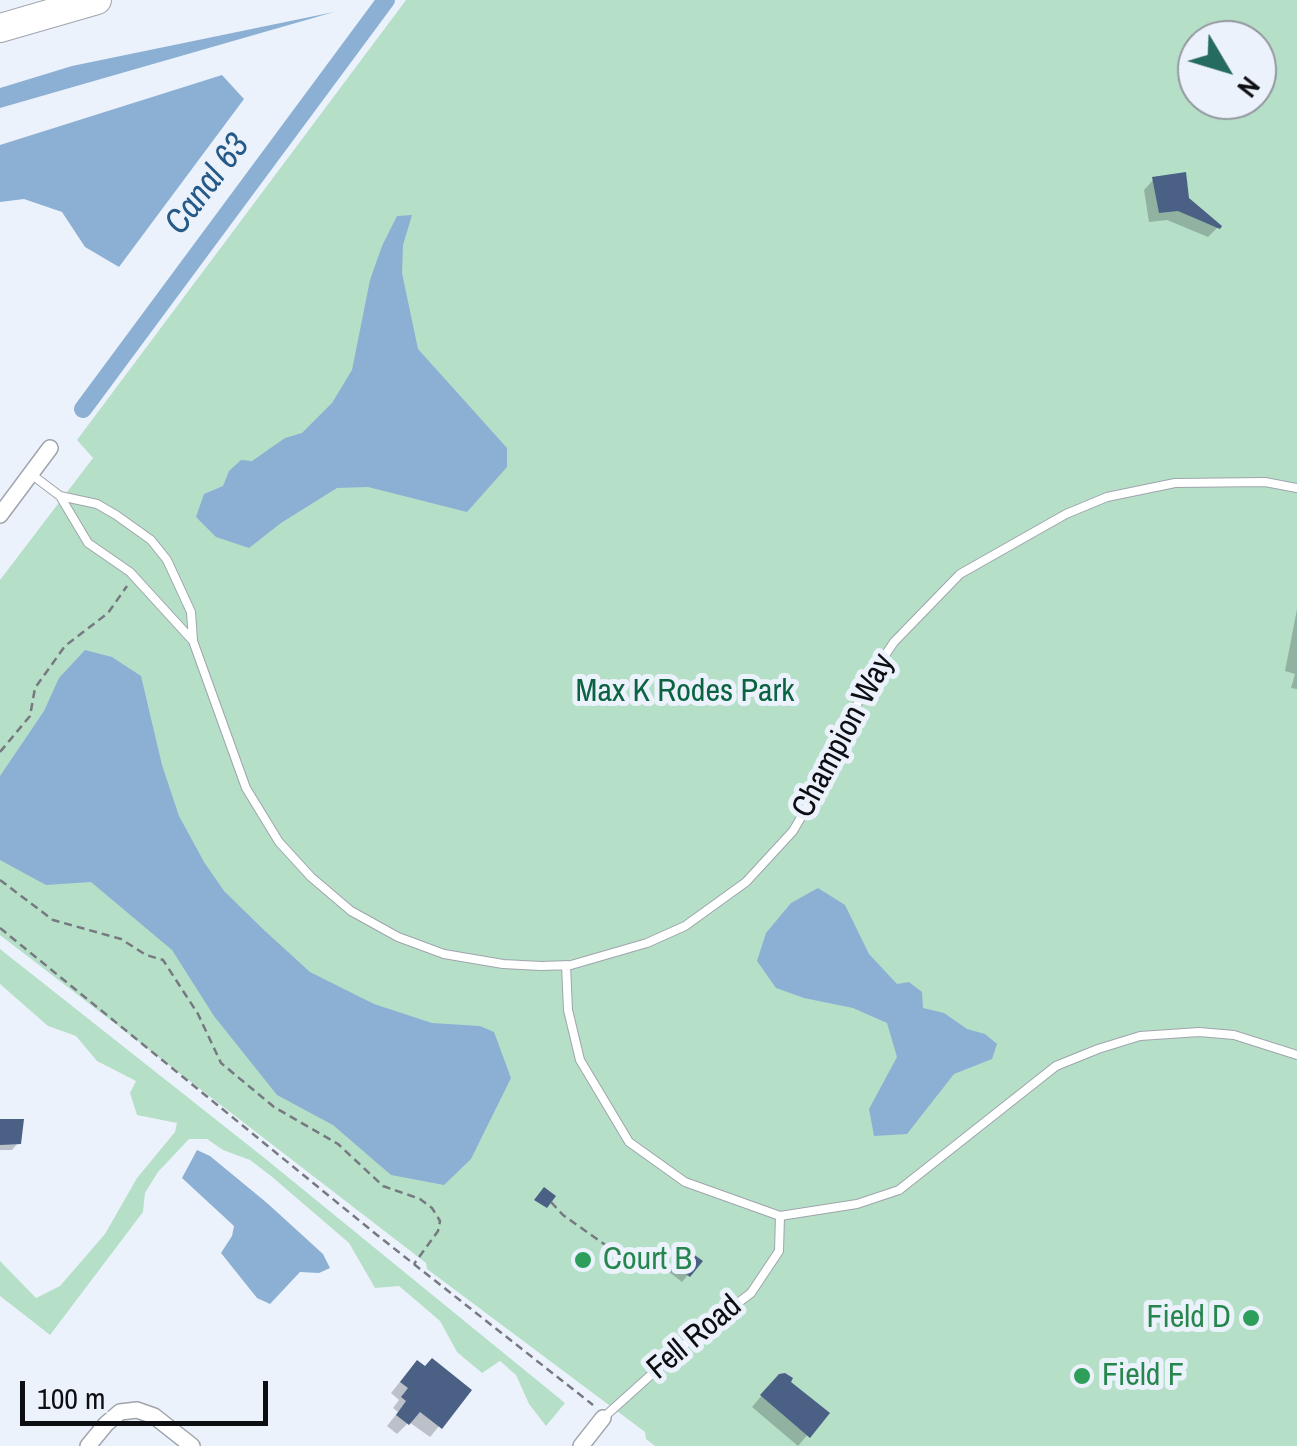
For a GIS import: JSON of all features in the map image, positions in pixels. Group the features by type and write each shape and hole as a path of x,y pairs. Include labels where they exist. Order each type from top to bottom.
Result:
{"highway":[{"path":"0,28 97,0"}],"street":[{"path":"0,515 50,448"},
{"path":"88,1446 120,1412 137,1410 154,1416 192,1446"},
{"name":"Fell Road","path":"582,1446 605,1416"}],"lane":[{"name":"Champion Way","path":"31,474 60,496 88,543 134,577 193,642"},
{"name":"Champion Way","path":"60,496 97,504 150,540 180,582 191,612 193,642 246,788 279,842 311,877 352,912 398,937 444,954 503,964 566,966 612,955 660,937 716,906 746,882 792,831 829,769 867,682 894,642 960,574 1066,514 1107,497 1175,482 1265,482 1297,488"},
{"path":"566,966 568,1010 580,1060 629,1142 685,1182 780,1216 856,1204 899,1190 1056,1066 1098,1049 1140,1036 1200,1032 1234,1035 1297,1055"},
{"name":"Fell Road","path":"605,1416 692,1338 751,1293 778,1251 780,1216"}],"path":[{"path":"0,752 30,716 36,688 64,646 108,613 134,577"},
{"path":"0,880 53,920 120,939 163,960 198,1014 220,1063 274,1107 338,1144 383,1186 432,1208 440,1222 438,1232 413,1265"},
{"path":"0,928 413,1265 605,1416"},
{"path":"551,1202 634,1266"}],"green space":[{"name":"Max K Rodes Park","path":"406,0 1297,0 1297,1446 655,1446 646,1439 645,1432 427,1269 426,1263 0,935 0,580 93,458 77,440"},
{"path":"0,949 565,1403 546,1426 529,1404 516,1375 500,1361 482,1373 457,1352 440,1321 399,1286 375,1288 349,1243 271,1176 250,1160 207,1139 189,1139 158,1172 145,1193 143,1212 50,1335 0,1296 0,1261 36,1298 60,1286 105,1234 137,1178 175,1132 177,1123 137,1115 130,1093 136,1081 97,1061 76,1036 48,1026 0,984"}],"water":[{"path":"334,12 0,108 0,88 72,66"},
{"path":"222,75 244,99 119,267 85,247 62,212 24,199 0,202 0,145"},
{"path":"412,215 403,245 402,273 418,349 507,448 507,467 467,512 368,487 337,488 249,548 216,537 196,517 204,494 223,486 229,471 241,460 252,461 285,438 302,433 332,403 352,370 370,280 382,246 397,216"},
{"path":"85,650 112,657 141,676 162,765 179,816 224,891 265,931 310,972 374,1004 432,1023 480,1026 494,1032 511,1078 471,1159 444,1185 391,1175 333,1125 277,1095 214,1016 172,950 91,882 46,885 0,860 0,776 44,711 59,678"},
{"path":"818,888 845,905 869,954 897,984 909,982 922,992 923,1008 944,1013 997,1044 992,1059 954,1074 907,1134 874,1136 869,1109 897,1057 887,1023 853,1008 776,988 757,961 766,933 791,903"},
{"path":"197,1150 210,1156 267,1203 323,1254 330,1268 319,1273 300,1272 270,1304 257,1298 221,1253 234,1226 182,1178"}],"building":[{"path":"1186,172 1189,198 1222,226 1220,229 1178,211 1159,213 1152,177"},
{"path":"0,1119 24,1119 21,1144 0,1145"},
{"path":"544,1187 556,1196 547,1208 534,1200"},
{"path":"686,1249 703,1261 690,1277 673,1264"},
{"path":"432,1358 472,1390 442,1429 420,1412 409,1425 396,1415 406,1401 401,1397 408,1388 400,1382 417,1360 425,1366"},
{"path":"785,1373 830,1413 810,1438 760,1395 779,1374"}],"waterway":[{"name":"Canal 63","path":"83,409 386,0"}],"place":[{"name":"Court B","path":"583,1260"},
{"name":"Field D","path":"1251,1318"},
{"name":"Field F","path":"1082,1376"}]}
